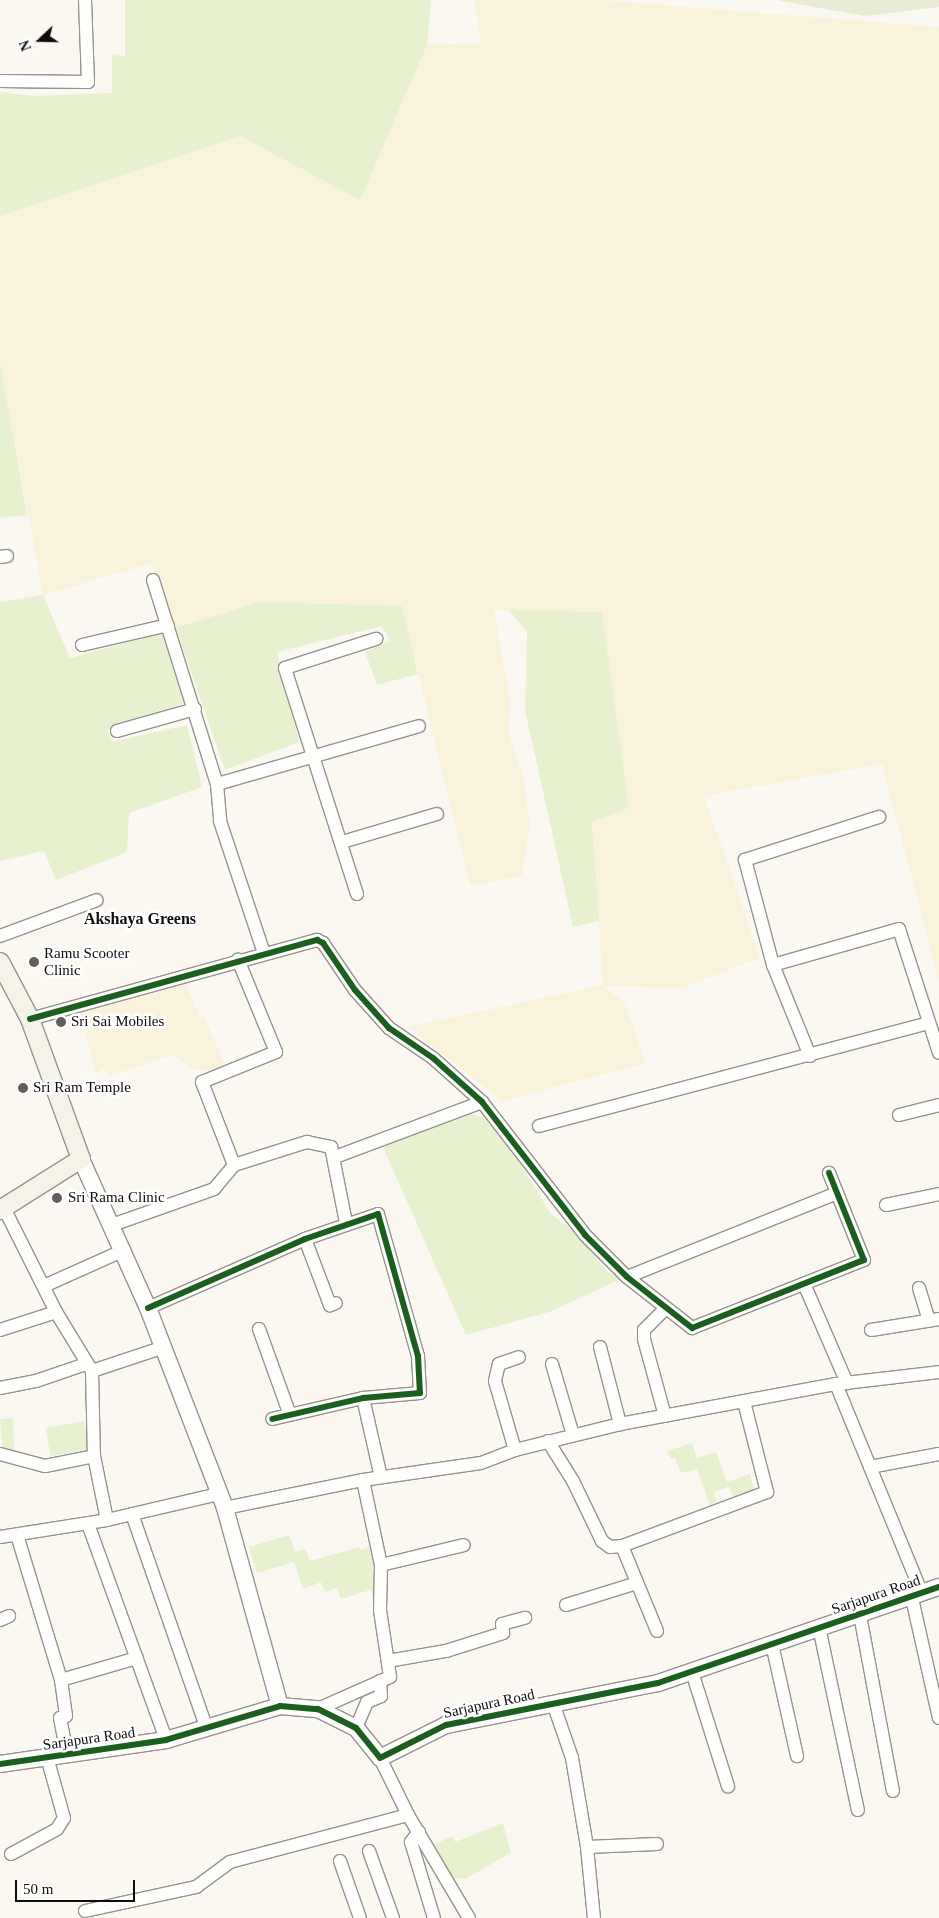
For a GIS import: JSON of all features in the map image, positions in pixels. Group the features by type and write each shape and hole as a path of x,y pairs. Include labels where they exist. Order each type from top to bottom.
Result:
{"main road":[{"path":"0,962 30,1019 82,1160 2,1209"}],"street":[{"path":"0,80 88,82 85,0"},
{"path":"153,580 217,784 220,821 264,952"},
{"path":"82,645 168,625"},
{"path":"357,894 285,668 376,639"},
{"path":"117,731 195,709"},
{"path":"217,784 419,726"},
{"path":"342,842 437,814"},
{"path":"810,1056 773,965 745,860 879,817"},
{"path":"0,936 98,900"},
{"path":"773,965 899,929 939,1053"},
{"path":"30,1019 264,952 308,941 323,944 355,990 389,1028 433,1058 482,1102 585,1235 627,1277 665,1309 692,1328 805,1286 864,1260 829,1173"},
{"path":"234,1165 202,1082 276,1052 238,960"},
{"path":"538,1126 810,1056 930,1022"},
{"path":"335,1156 482,1102"},
{"path":"900,1115 939,1105"},
{"path":"112,1225 214,1189 234,1165 307,1142 331,1147 335,1156 346,1223"},
{"path":"82,1160 124,1250 148,1308 222,1501 280,1706"},
{"path":"627,1277 837,1193"},
{"path":"886,1205 939,1194"},
{"path":"2,1209 56,1312 89,1368 94,1456 107,1520"},
{"path":"148,1308 305,1239 346,1223 378,1214 418,1356 420,1392 364,1398 272,1419"},
{"path":"305,1239 330,1305 336,1303"},
{"path":"44,1286 124,1250"},
{"path":"805,1286 916,1593 939,1718"},
{"path":"871,1330 934,1320 919,1288"},
{"path":"665,1309 644,1330 644,1339 665,1416"},
{"path":"0,1330 56,1312"},
{"path":"260,1329 290,1415"},
{"path":"600,1347 620,1424"},
{"path":"0,1388 89,1368 162,1348"},
{"path":"515,1450 495,1381 499,1364 519,1357"},
{"path":"552,1364 573,1435"},
{"path":"0,1537 88,1524 132,1514 481,1463 515,1450 620,1424 841,1383 939,1372"},
{"path":"364,1398 380,1477"},
{"path":"548,1441 573,1481 602,1542 610,1547 622,1546 767,1492 744,1402"},
{"path":"0,1454 45,1466 94,1456"},
{"path":"870,1466 939,1454"},
{"path":"318,1709 390,1677 380,1610 381,1565 363,1480"},
{"path":"132,1514 207,1729"},
{"path":"88,1524 166,1740"},
{"path":"17,1535 62,1680 66,1716 60,1718 67,1753"},
{"path":"381,1565 464,1545"},
{"path":"622,1546 657,1631"},
{"path":"566,1605 637,1582"},
{"name":"Sarjapura Road","path":"0,1764 166,1740 280,1706 318,1709 356,1728 380,1758 446,1725 658,1683 819,1627 860,1615 916,1593 939,1587"},
{"path":"860,1615 893,1791"},
{"path":"388,1661 446,1651 503,1633 502,1624 525,1618"},
{"path":"819,1627 858,1810"},
{"path":"772,1644 797,1756"},
{"path":"62,1680 137,1658"},
{"path":"692,1672 728,1786"},
{"path":"356,1728 367,1702 381,1696 380,1681"},
{"path":"553,1703 572,1758 587,1847 594,1918"},
{"path":"11,1854 57,1829 64,1818 47,1757"},
{"path":"380,1758 408,1815 469,1918"},
{"path":"85,1911 196,1887 230,1862 408,1815"},
{"path":"419,1832 411,1842 434,1918"},
{"path":"587,1847 657,1844"},
{"path":"369,1850 393,1918"},
{"path":"340,1861 360,1918"}],"shaded area":[{"path":"474,0 600,0 939,27 939,982 882,764 704,796 760,958 681,988 604,986 625,1004 646,1063 502,1101 408,1027 603,985 592,822 628,808 602,613 494,610 510,699 509,734 523,776 530,825 522,876 470,886 402,606 259,602 176,628 152,563 43,595 0,361 0,216 240,136 360,200 427,45 481,43"},
{"path":"185,982 200,1017 204,1016 225,1066 206,1071 193,1069 173,1055 108,1076 104,1069 96,1073 81,1013"}],"green space":[{"path":"125,0 431,0 427,45 360,200 240,136 0,216 0,92 33,96 112,93 112,54 125,56"},
{"path":"776,0 939,0 939,7 865,16"},
{"path":"0,361 27,515 0,518"},
{"path":"43,595 70,658 162,633 185,703 108,730 112,742 187,725 202,787 129,813 127,852 56,880 44,851 0,861 0,602"},
{"path":"259,602 402,606 418,674 377,685 365,652 390,641 382,626 277,652 299,742 225,770 176,628"},
{"path":"509,610 602,612 629,808 592,822 599,921 573,927 525,710 527,632"},
{"path":"473,1114 484,1118 511,1148 550,1213 573,1231 607,1271 621,1279 549,1312 466,1335 382,1145"},
{"path":"13,1418 14,1450 3,1451 0,1419"},
{"path":"84,1421 89,1450 51,1456 46,1428"},
{"path":"692,1443 697,1458 716,1452 727,1482 750,1474 754,1489 734,1498 729,1487 714,1492 717,1502 710,1505 697,1469 681,1473 675,1458 670,1459 667,1451"},
{"path":"289,1535 295,1552 306,1549 310,1561 359,1547 360,1550 369,1547 377,1575 373,1594 370,1590 341,1599 337,1588 325,1592 321,1582 303,1589 294,1562 257,1573 249,1547"},
{"path":"503,1823 511,1853 465,1879 449,1877 430,1846 453,1836 455,1842"}],"cycle path":[{"path":"30,1019 317,940 323,943 355,990 389,1028 433,1058 482,1102 585,1235 627,1277 692,1328 864,1260 829,1173"},
{"path":"148,1308 305,1239 378,1214 418,1356 420,1393 363,1398 272,1419"},
{"path":"0,1764 166,1740 280,1706 318,1709 356,1728 380,1758 446,1725 658,1683 939,1587"}],"place":[{"name":"Ramu Scooter Clinic","path":"34,962"},
{"name":"Sri Sai Mobiles","path":"61,1022"},
{"name":"Sri Ram Temple","path":"23,1088"},
{"name":"Sri Rama Clinic","path":"57,1198"}],"district":[{"name":"Akshaya Greens","path":"140,919"}]}
